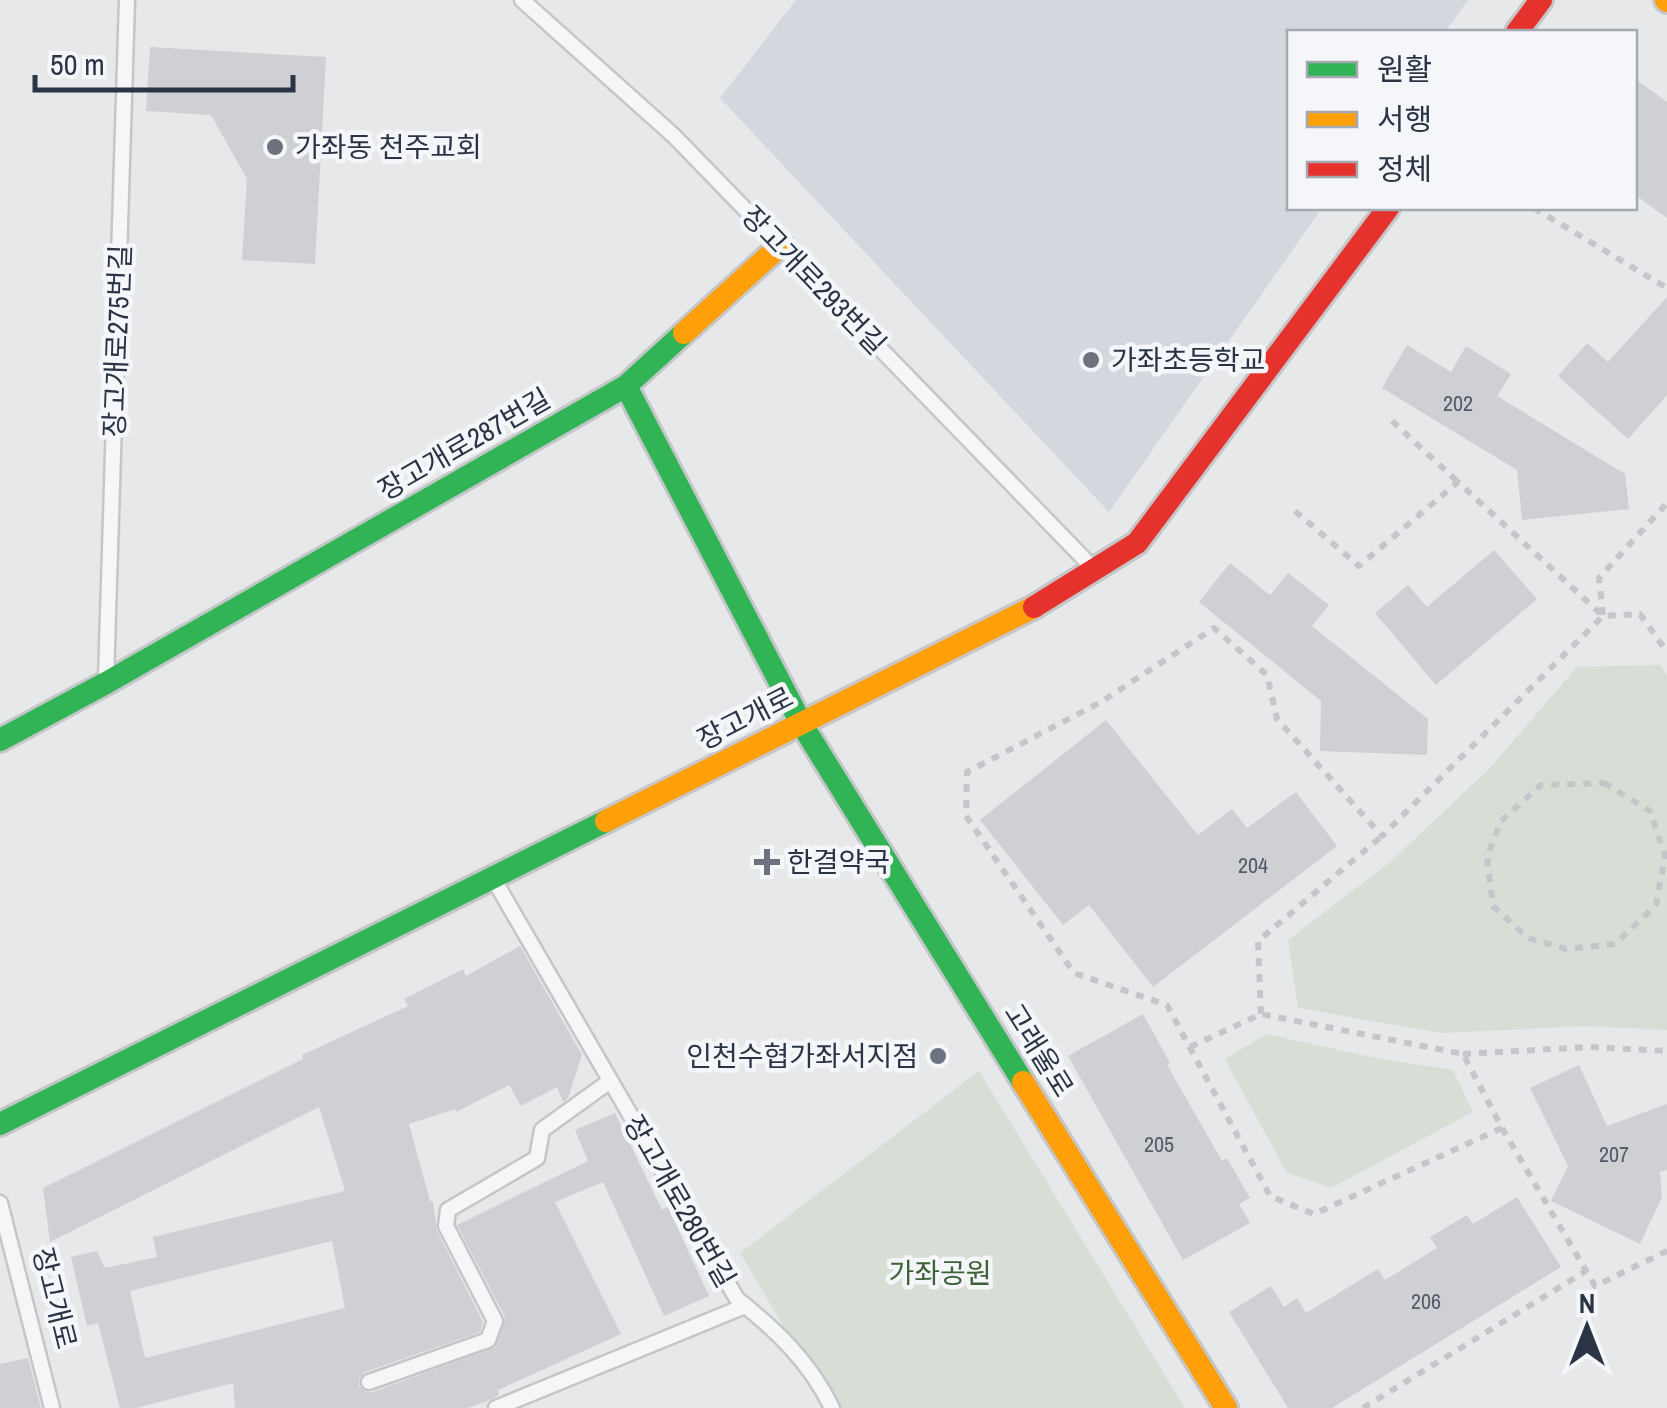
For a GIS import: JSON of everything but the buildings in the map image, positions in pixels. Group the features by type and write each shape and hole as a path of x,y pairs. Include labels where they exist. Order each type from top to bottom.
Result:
{"street":[{"path":"1520,30 1542,0"},
{"name":"장고개로","path":"0,1124 1058,595 1137,544 1387,210"},
{"name":"장고개로287번길","path":"0,740 626,386 782,246"},
{"path":"626,386 802,723"},
{"name":"고래울로","path":"802,723 1226,1408"}],"lane":[{"name":"장고개로275번길","path":"106,683 127,0"},
{"name":"장고개로293번길","path":"522,0 674,136 1095,571"},
{"name":"장고개로280번길","path":"492,878 737,1299 776,1329 824,1390 832,1408"},
{"name":"장고개로280번길","path":"369,1382 488,1340 495,1320 446,1226 448,1210 536,1158 542,1130 610,1081"},
{"name":"장고개로","path":"0,1202 52,1408"},
{"path":"496,1408 746,1306"}],"path":[{"path":"1537,210 1667,288"},
{"path":"1392,421 1603,616"},
{"path":"1295,512 1359,566 1458,482"},
{"path":"1603,616 1600,578 1667,503"},
{"path":"1262,1014 1258,941 1382,836 1603,616 1640,614 1667,652"},
{"path":"1382,836 1277,719 1267,675 1214,628 1101,702 968,772 966,816 1074,974 1167,1006 1270,1196 1314,1214 1502,1128"},
{"path":"1604,783 1650,811 1666,857 1656,905 1616,944 1566,950 1528,938 1494,906 1487,857 1501,821 1541,785 1604,783"},
{"path":"1190,1046 1262,1014 1463,1054 1589,1046 1667,1051"},
{"path":"1463,1054 1595,1286 1667,1251"},
{"path":"1363,1408 1586,1272"}],"shaded area":[{"name":"가좌초등학교","path":"796,0 1468,0 1446,30 1287,30 1287,210 1321,210 1109,512 720,98"}],"green space":[{"path":"1660,665 1667,675 1667,1030 1585,1026 1442,1033 1298,1008 1288,940 1389,863 1488,770 1577,667"},
{"path":"1267,1034 1453,1070 1473,1112 1331,1188 1286,1172 1225,1059"},
{"name":"가좌공원","path":"979,1071 1185,1408 832,1408 740,1253"}],"traffic: fast":[{"path":"0,740 626,386 684,333"},
{"path":"626,386 801,723 1023,1082"},
{"path":"0,1124 606,821"}],"traffic: slow":[{"path":"684,333 781,245"},
{"path":"606,821 1034,607"},
{"path":"1023,1082 1226,1408"}],"traffic: jam":[{"path":"1518,30 1541,0"},
{"path":"1034,607 1137,543 1387,210"}],"place":[{"name":"가좌동 천주교회","path":"275,147"},
{"name":"가좌초등학교","path":"1091,360"},
{"name":"한결약국","path":"767,862"},
{"name":"인천수협가좌서지점","path":"938,1056"}]}
